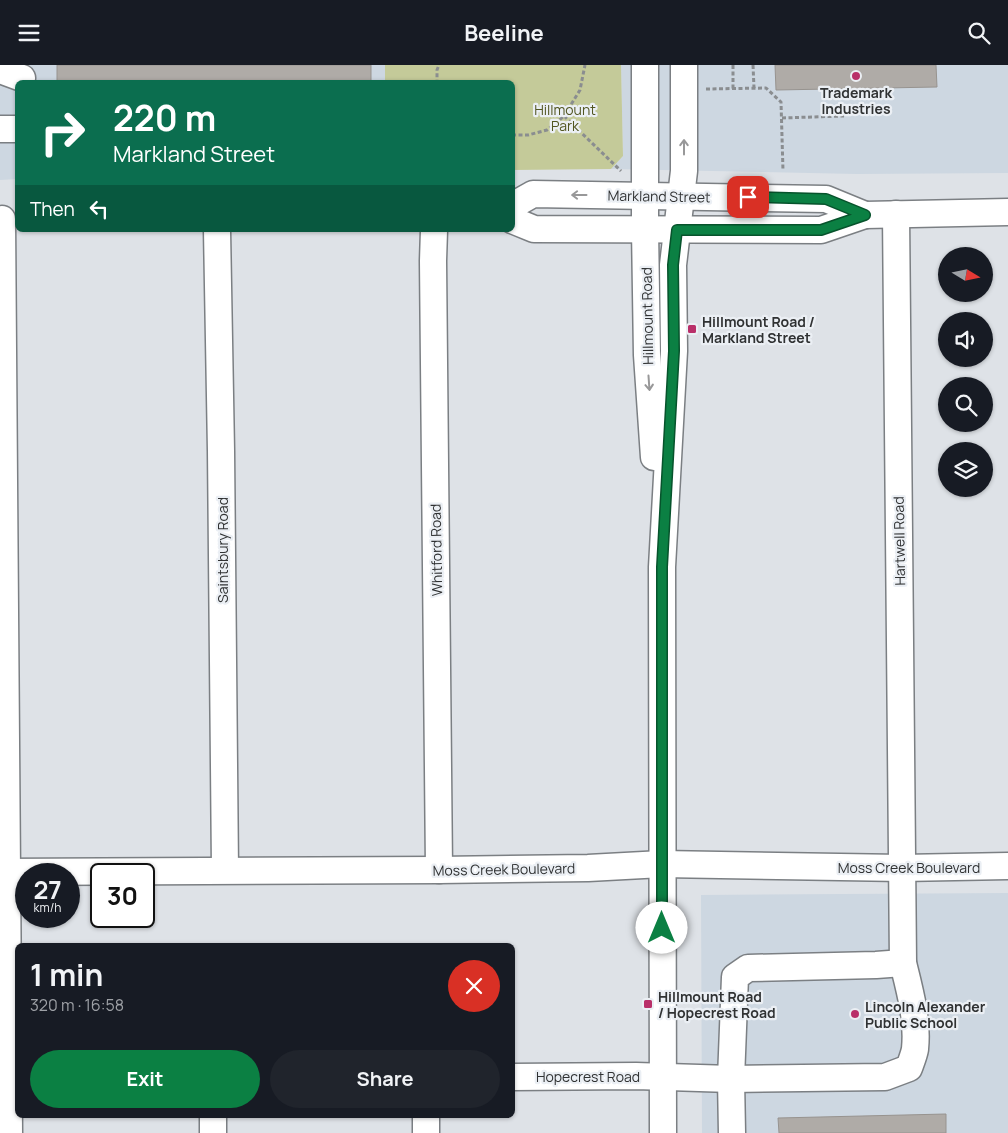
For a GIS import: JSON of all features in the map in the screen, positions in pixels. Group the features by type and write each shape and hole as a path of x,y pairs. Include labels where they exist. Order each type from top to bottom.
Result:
{"street":[{"name":"Hillmount Road","path":"645,65 647,355 662,567"},
{"name":"Hillmount Road","path":"663,1133 662,567 674,351 673,265 684,171 684,65"},
{"path":"0,129 15,129"},
{"name":"Markland Street","path":"515,204 533,194 826,199 865,215"},
{"name":"Markland Street","path":"515,221 534,229 821,230 865,215 1008,212"},
{"name":"Hartwell Road","path":"896,214 903,963"},
{"path":"6,219 4,872 9,1133"},
{"name":"Saintsbury Road","path":"217,232 225,870"},
{"name":"Whitford Road","path":"434,232 439,870"},
{"name":"Moss Creek Boulevard","path":"4,872 439,870 662,865 902,868 1008,867"},
{"path":"732,1133 731,1079 735,977 748,968 903,963"},
{"name":"Hopecrest Road","path":"515,1077 731,1079 885,1077 909,1068 915,1050 912,1000 903,963"},
{"path":"213,1118 213,1133"},
{"path":"426,1118 426,1133"}],"path":[{"path":"437,80 439,65"},
{"path":"515,135 528,135 547,130 564,116 580,90 585,65"},
{"path":"733,65 733,89"},
{"path":"753,65 754,88"},
{"path":"698,89 766,89 781,102 783,171"},
{"path":"564,116 621,171"},
{"path":"782,118 844,116"}],"shaded area":[{"path":"0,65 385,65 385,80 15,80 15,179 0,180"},
{"path":"621,65 1008,65 1008,173 857,174 611,169 623,156"},
{"name":"Lincoln Alexander Public School","path":"1008,893 1008,1133 702,1133 701,895"}],"green space":[{"name":"Hillmount Park","path":"385,65 621,65 623,156 611,169 515,170 515,80 385,80"}],"building":[{"path":"57,65 371,65 371,80 57,80"},
{"name":"Trademark Industries","path":"775,65 936,65 937,87 776,90"},
{"path":"946,1114 946,1133 779,1133 778,1118"}],"place":[{"name":"Trademark Industries","path":"856,76"},
{"name":"Hillmount Road / Markland Street","path":"692,329"},
{"name":"Hillmount Road / Hopecrest Road","path":"648,1004"},
{"name":"Lincoln Alexander Public School","path":"855,1014"}],"route":[{"path":"662,928 662,567 674,351 673,265 677,230 821,230 865,215 826,199 748,197"}]}
